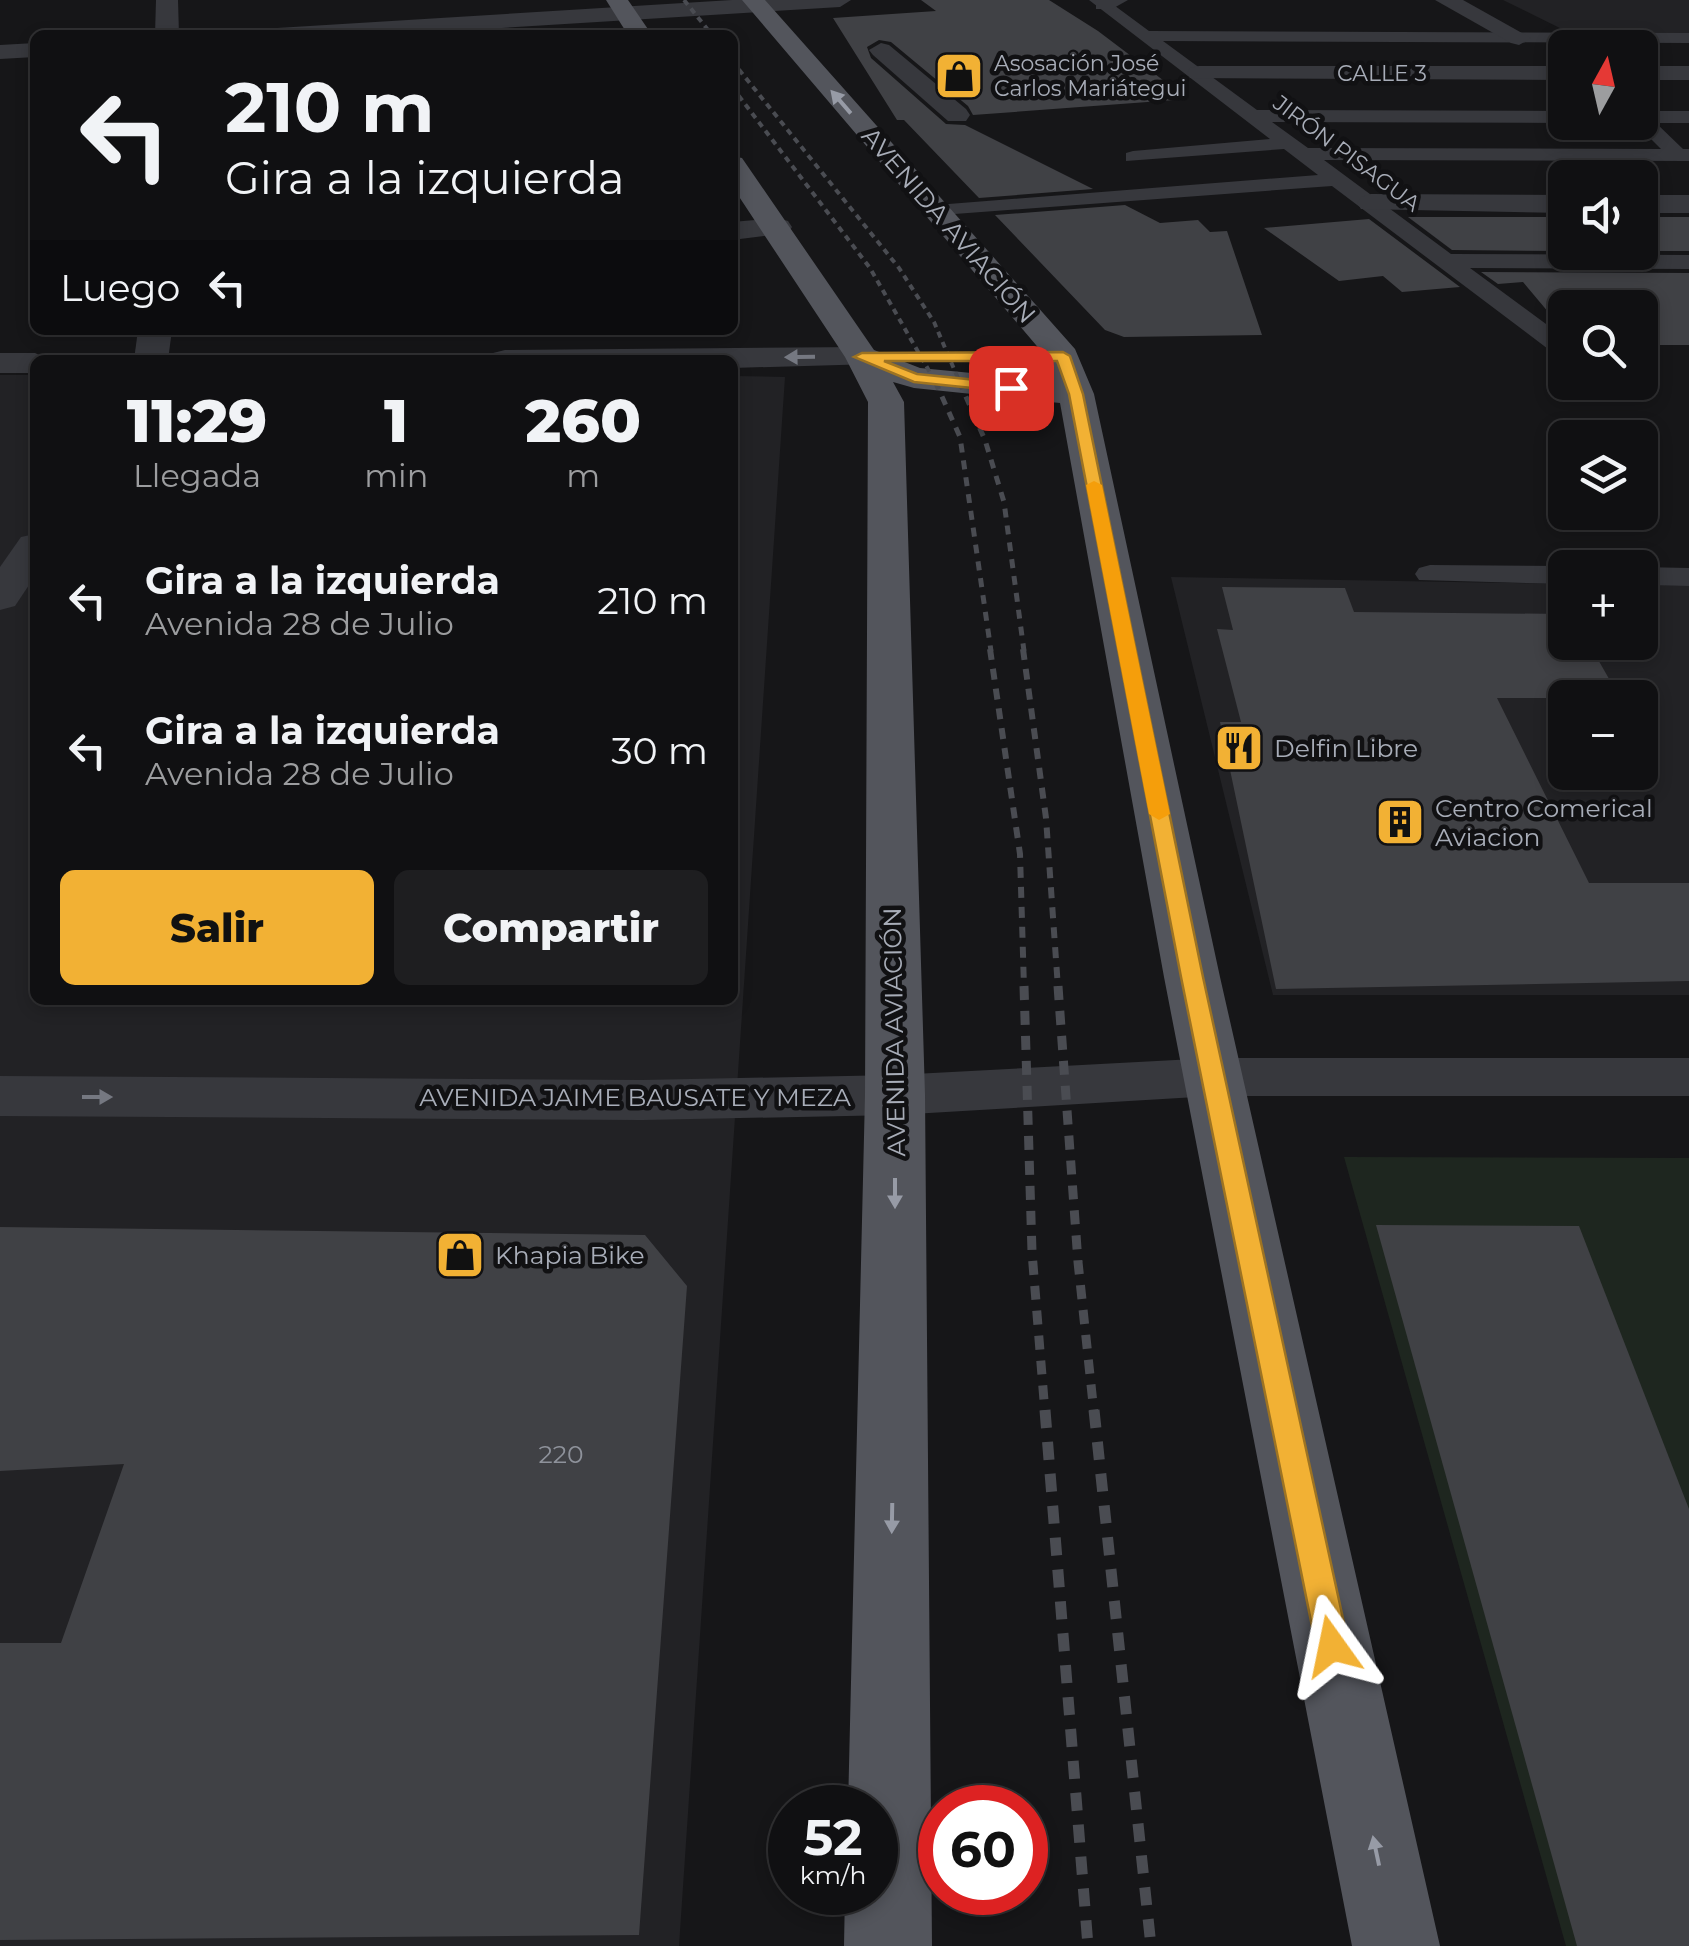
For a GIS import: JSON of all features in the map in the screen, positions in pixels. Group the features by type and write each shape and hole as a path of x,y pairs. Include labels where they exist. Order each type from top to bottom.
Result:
{"main road":[{"name":"AVENIDA AVIACIÓN","path":"755,2 936,211 1069,375 1396,1946"},
{"path":"621,6 637,30"},
{"name":"AVENIDA AVIACIÓN","path":"738,172 862,357 886,402 895,1095 888,1946"},
{"path":"862,357 914,378 1069,375"}],"street":[{"path":"167,0 168,30"},
{"path":"336,30 621,6 840,0"},
{"path":"1446,0 1519,38"},
{"path":"0,52 30,50"},
{"path":"881,50 957,115"},
{"name":"CALLE 3","path":"1199,73 1548,73"},
{"path":"1658,73 1689,73"},
{"path":"1371,203 1548,204"},
{"path":"1658,204 1689,204"},
{"path":"738,230 777,227"},
{"path":"738,358 862,357"},
{"path":"0,362 30,363"},
{"path":"0,597 30,553"},
{"name":"AVENIDA JAIME BAUSATE Y MEZA","path":"0,1096 642,1100 895,1095 1213,1077 1689,1077"}],"lane":[{"name":"JIRÓN PISAGUA","path":"1106,1 1147,36 1548,337"},
{"path":"1147,36 1689,38"},
{"path":"1658,99 1682,117"},
{"path":"1256,116 1548,117"},
{"path":"1658,133 1684,155"},
{"path":"1133,157 1298,148 1684,155"},
{"path":"936,211 1340,179"},
{"path":"1448,261 1689,262"},
{"path":"1430,574 1548,576"},
{"path":"1658,576 1689,577"}],"shaded area":[{"path":"1503,0 1689,0 1689,34 1658,34 1658,30 1564,30"},
{"path":"0,375 30,375 30,1005 738,1005 738,376 785,377 679,1946 0,1946"},
{"path":"1171,577 1548,584 1548,660 1658,660 1658,585 1689,586 1689,995 1273,995"},
{"path":"1344,1157 1689,1158 1689,1946 1566,1946"}],"building":[{"path":"921,0 1049,0 1098,31 1188,99 973,115 968,106 891,42 879,40 867,47 871,58 946,124 965,125 1093,189 979,198 904,120 897,120 833,18 936,11"},
{"path":"1125,205 1160,223 1198,220 1210,232 1227,231 1262,335 1124,337 1105,330 995,215"},
{"path":"1408,217 1548,217 1548,251 1452,250"},
{"path":"1658,217 1689,217 1689,251 1658,251"},
{"path":"1369,219 1460,287 1402,292 1383,276 1339,281 1264,228"},
{"path":"1481,272 1689,273 1689,345 1658,345 1658,290 1548,290 1548,312 1523,282 1498,284"},
{"path":"1222,587 1345,588 1354,612 1548,614 1548,660 1598,660 1610,680 1548,680 1548,698 1497,698 1589,883 1689,883 1689,981 1276,989 1220,722 1241,722 1217,629 1233,630"},
{"path":"1376,1225 1579,1226 1689,1509 1689,1946 1577,1946"},
{"path":"0,1227 645,1235 687,1286 639,1935 0,1940 0,1643 61,1643 124,1464 0,1471"}],"railway":[{"path":"684,0 708,30"},
{"path":"738,68 899,268 934,322 960,383"},
{"path":"738,95 870,268 936,382"},
{"path":"959,381 985,440 1004,502 1024,651"},
{"path":"936,382 960,437 991,651"},
{"path":"990,649 1020,854 1024,988"},
{"path":"1023,649 1046,818 1058,988"},
{"path":"1024,986 1032,1252 1045,1413"},
{"path":"1058,986 1078,1262 1094,1413"},
{"path":"1045,1410 1088,1946"},
{"path":"1094,1410 1151,1946"}],"slow traffic":[{"path":"1094,485 1159,814"}],"place":[{"name":"Asosación José Carlos Mariátegui","path":"959,76"},
{"name":"Delfin Libre","path":"1239,748"},
{"name":"Centro Comerical Aviacion","path":"1400,822"},
{"name":"Khapia Bike","path":"460,1255"}],"route":[{"path":"1011,388 914,378 862,357 1063,356 1076,394 1192,977 1332,1646"}]}
